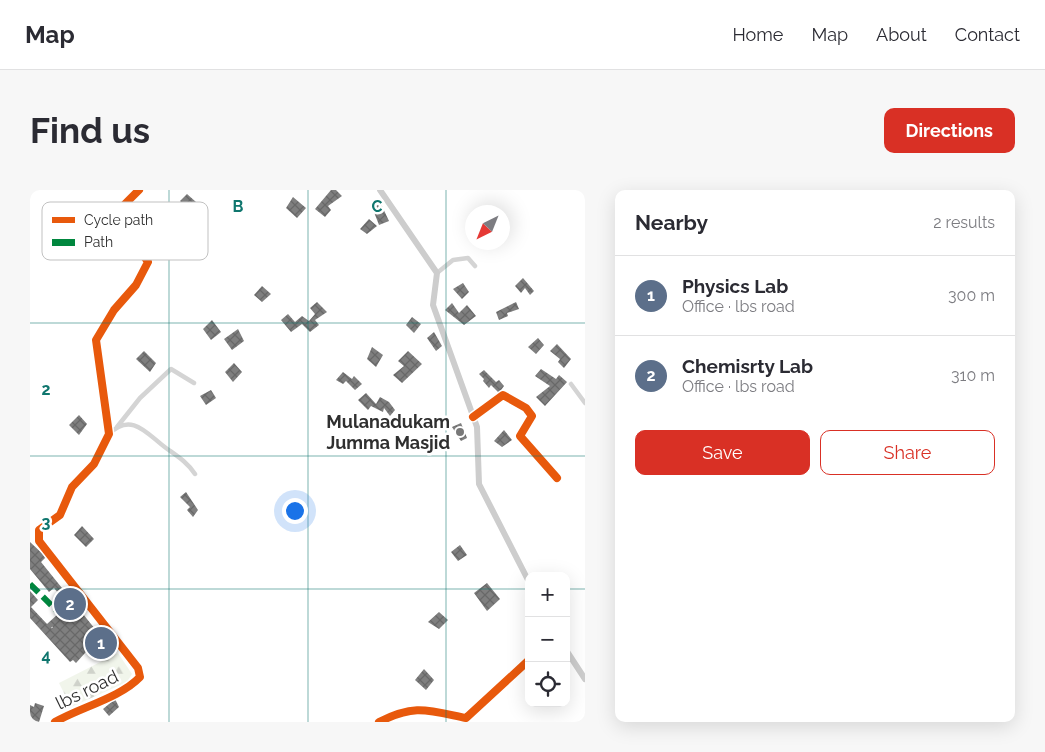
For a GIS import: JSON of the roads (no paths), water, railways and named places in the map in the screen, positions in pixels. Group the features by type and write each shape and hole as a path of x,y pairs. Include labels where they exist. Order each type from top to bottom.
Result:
{"main road":[{"path":"380,190 437,273 433,305 476,427 479,484 525,574"},
{"path":"570,656 585,679"}],"street":[{"path":"128,202 139,190"},
{"path":"437,273 453,260 468,258 476,266"},
{"path":"109,434 96,340 114,310 136,285 148,262 147,260"},
{"path":"109,434 140,398 171,369 194,384"},
{"path":"571,384 585,403"},
{"path":"473,417 503,395 526,408 532,416 520,436 556,478"},
{"path":"117,427 125,425 141,427 182,458 195,474"},
{"name":"lbs road","path":"55,722 77,710 130,688 140,677 138,668 39,542 40,530 60,515 72,486 94,464 109,434"},
{"path":"379,722 401,711 426,710 466,718 527,662"}],"place":[{"name":"Mulanadukam Jumma Masjid","path":"460,432"},
{"name":"Chemisrty Lab","path":"70,604"},
{"name":"Physics Lab","path":"101,643"}]}
